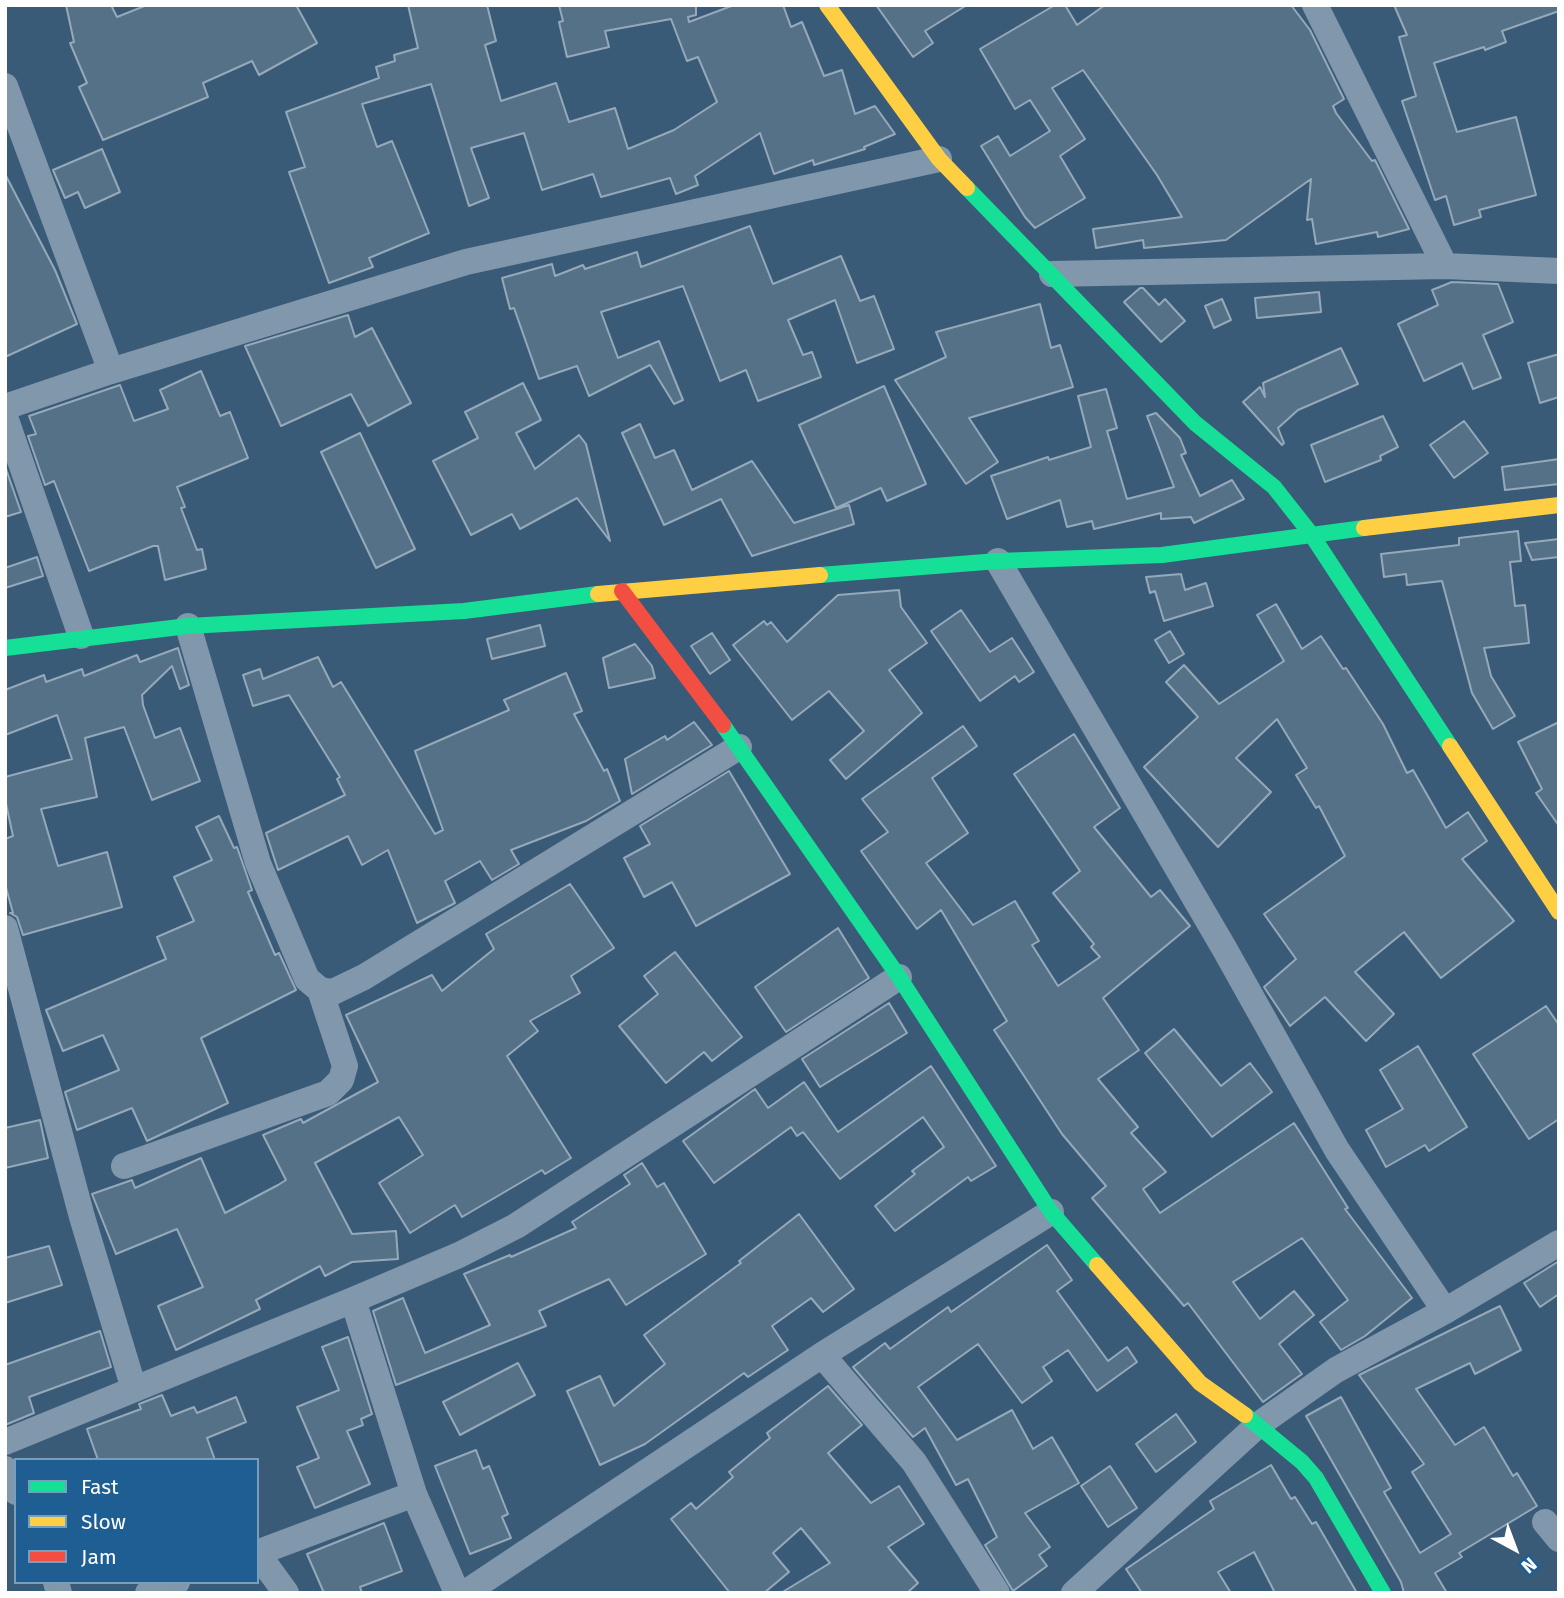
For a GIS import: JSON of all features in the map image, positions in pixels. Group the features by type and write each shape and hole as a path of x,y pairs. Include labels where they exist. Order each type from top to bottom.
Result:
{"street":[{"path":"827,5 939,159 1195,423 1274,487 1311,534 1559,912"},
{"path":"1315,5 1446,266"},
{"path":"5,86 111,371"},
{"path":"5,407 111,371 466,262 939,159"},
{"path":"1052,274 1446,266 1559,271"},
{"path":"5,416 81,636"},
{"path":"5,648 81,636 188,626 464,611 622,592 998,561 1162,555 1311,534 1559,505"},
{"path":"998,561 1224,948 1337,1150 1445,1311"},
{"path":"622,592 739,747 900,977 1051,1212 1200,1383 1258,1425 1317,1478 1382,1593"},
{"path":"188,626 258,863 307,979 320,990 333,992 364,977 739,747"},
{"path":"5,928 82,1217 134,1389"},
{"path":"5,1442 459,1255 516,1226 900,977"},
{"path":"124,1167 328,1093 341,1080 345,1066 320,990"},
{"path":"466,1593 822,1355 1051,1212"},
{"path":"1074,1593 1258,1425 1336,1370 1445,1311 1559,1243"},
{"path":"352,1300 414,1494 457,1593"},
{"path":"822,1355 914,1462 997,1593"},
{"path":"5,1469 14,1488"},
{"path":"259,1552 414,1494"},
{"path":"259,1556 286,1593"},
{"path":"148,1593 172,1584"}],"building":[{"path":"66,5 111,5 117,17 147,5 296,5 317,43 259,75 252,61 203,83 208,97 103,140 79,87 87,83 70,43 74,42"},
{"path":"408,5 487,5 496,41 485,45 501,101 556,83 569,122 615,108 628,149 674,130 717,102 698,57 687,61 671,19 605,31 609,47 567,57 559,22 563,21 559,5 696,5 696,15 688,17 689,22 734,5 783,5 791,27 802,22 824,76 842,70 855,114 875,106 895,134 864,147 865,149 814,165 813,160 774,174 760,133 695,176 698,185 676,194 670,178 601,197 593,174 542,190 524,133 471,148 489,198 469,206 431,84 362,104 377,147 392,141 429,233 369,258 373,267 329,283 289,172 305,167 286,112 379,78 376,67 395,61 394,55 418,48"},
{"path":"876,5 967,5 925,31 933,43 913,57"},
{"path":"1055,5 1065,5 1077,25 1105,5 1291,5 1310,30 1344,99 1333,106 1336,113 1372,161 1375,160 1409,229 1378,237 1377,232 1316,244 1312,219 1307,220 1311,179 1226,240 1144,248 1143,240 1096,248 1093,229 1182,217 1157,175 1083,70 1052,88 1085,139 1060,156 1085,198 1035,228 1025,217 981,146 998,136 1010,156 1050,131 1030,100 1015,109 980,49"},
{"path":"1394,5 1559,5 1559,11 1502,31 1506,42 1434,63 1457,132 1516,117 1536,195 1479,210 1481,217 1454,225 1446,196 1435,200 1402,101 1416,96 1399,37 1407,35"},
{"path":"102,149 120,192 85,208 78,192 65,198 53,170"},
{"path":"5,174 55,270 77,324 5,357"},
{"path":"750,226 773,284 841,256 860,301 874,296 894,349 857,363 835,300 788,320 803,355 812,352 821,377 758,401 746,370 720,381 683,286 601,312 618,358 659,341 683,400 674,404 650,365 589,396 577,366 539,379 514,308 510,309 502,278 552,264 555,276 583,265 585,269 637,252 641,267"},
{"path":"1452,282 1498,284 1513,322 1483,335 1501,378 1473,389 1462,363 1424,381 1398,324 1438,305 1432,290"},
{"path":"1140,288 1159,305 1165,299 1185,321 1161,342 1124,302"},
{"path":"1319,292 1321,312 1257,318 1255,298"},
{"path":"1222,299 1231,320 1214,328 1205,306"},
{"path":"1040,304 1051,348 1060,345 1073,387 969,418 998,462 966,484 895,380 946,357 936,332"},
{"path":"348,315 355,337 372,328 411,403 368,426 351,394 281,426 245,346"},
{"path":"1341,348 1358,384 1298,410 1278,428 1284,443 1282,445 1243,402 1260,387 1265,397 1263,383"},
{"path":"1559,354 1559,397 1540,403 1528,363"},
{"path":"201,371 220,416 230,412 248,458 177,487 185,507 181,508 197,550 202,549 206,569 165,580 158,546 153,546 89,571 54,481 45,485 28,436 36,434 29,416 120,385 134,421 168,409 160,390"},
{"path":"523,383 541,420 516,433 535,469 579,435 586,444 610,541 577,498 520,529 512,514 471,535 433,461 478,438 465,412"},
{"path":"884,386 926,484 887,501 881,488 836,508 799,425"},
{"path":"1106,389 1117,428 1107,431 1127,499 1174,487 1147,416 1156,413 1180,438 1186,453 1181,455 1200,496 1232,480 1244,499 1194,523 1191,517 1161,519 1161,513 1094,529 1092,521 1067,527 1060,500 1007,519 991,476 1048,457 1049,460 1091,447 1078,396"},
{"path":"1383,416 1398,447 1380,456 1381,460 1325,482 1311,445"},
{"path":"1464,421 1488,453 1454,478 1430,445"},
{"path":"640,424 655,458 674,450 692,490 752,461 794,523 849,505 854,524 752,556 721,499 664,525 622,433"},
{"path":"360,433 415,549 376,568 321,452"},
{"path":"1559,459 1559,484 1505,490 1502,467"},
{"path":"5,466 21,512 5,517"},
{"path":"1518,531 1521,561 1510,562 1515,606 1525,605 1529,643 1484,648 1491,676 1515,716 1493,729 1472,693 1442,581 1407,585 1406,574 1384,577 1381,554 1459,545 1459,538"},
{"path":"1559,539 1559,557 1532,560 1525,543"},
{"path":"37,557 43,576 5,588 5,568"},
{"path":"1181,574 1185,590 1206,583 1213,606 1164,621 1155,591 1150,593 1146,577"},
{"path":"899,590 901,607 927,643 889,670 922,713 846,779 830,760 864,731 829,691 792,720 733,645 764,621 767,625 771,622 787,642 838,595"},
{"path":"1276,604 1302,649 1321,636 1343,669 1346,668 1383,724 1407,773 1413,770 1446,828 1468,812 1487,841 1462,859 1514,921 1441,978 1404,932 1355,972 1394,1014 1366,1041 1325,997 1290,1026 1264,987 1296,959 1264,914 1345,856 1319,806 1316,808 1296,775 1307,768 1277,719 1236,758 1271,792 1218,847 1144,767 1198,717 1166,682 1184,665 1219,704 1284,661 1257,615"},
{"path":"961,610 990,652 1012,638 1034,672 1019,682 1015,676 980,701 931,631"},
{"path":"540,625 545,646 492,659 487,639"},
{"path":"1170,631 1184,654 1169,663 1155,640"},
{"path":"712,633 730,660 710,674 691,646"},
{"path":"635,644 652,666 655,678 609,688 603,658"},
{"path":"178,648 189,685 180,689 172,666 142,695 143,705 155,738 180,728 200,781 152,800 124,727 85,738 97,797 41,809 58,866 107,852 122,907 23,935 17,917 10,913 13,913 5,884 5,839 13,836 5,799 5,777 72,759 57,715 5,735 5,690 44,675 46,682 82,669 84,676 137,655 140,662"},
{"path":"318,657 333,687 341,682 435,834 443,830 415,751 509,710 504,700 566,673 582,711 574,714 604,771 607,769 620,801 586,821 511,850 519,864 492,880 480,861 445,881 455,903 417,923 388,850 362,865 348,836 278,870 266,833 345,795 337,779 340,777 289,695 253,706 243,675 260,669 263,679"},
{"path":"694,722 712,745 632,794 625,759 665,736 667,740"},
{"path":"1559,722 1559,826 1536,793 1542,789 1518,742"},
{"path":"963,726 977,746 932,778 968,833 926,863 973,925 1015,901 1039,941 1032,945 1058,986 1100,957 1091,947 1094,944 1053,893 1080,871 1014,774 1074,734 1120,808 1094,827 1151,897 1160,890 1190,926 1103,998 1139,1050 1098,1079 1138,1127 1131,1133 1166,1172 1143,1189 1160,1213 1294,1123 1348,1208 1345,1209 1412,1298 1365,1336 1341,1350 1320,1322 1348,1300 1302,1238 1233,1282 1260,1319 1294,1291 1314,1315 1279,1344 1302,1374 1263,1402 1188,1303 1184,1306 1092,1198 1106,1186 1062,1134 994,1030 1007,1021 941,910 917,929 861,851 888,832 862,799"},
{"path":"729,771 790,874 696,926 672,882 644,897 624,858 650,844 640,826"},
{"path":"219,816 234,848 237,847 252,890 248,892 275,955 279,953 296,990 201,1038 228,1103 147,1141 132,1108 77,1130 65,1092 119,1070 103,1035 63,1051 46,1010 166,959 157,937 194,921 174,877 212,860 196,827"},
{"path":"570,884 614,948 571,976 580,993 530,1021 538,1031 507,1056 571,1158 545,1174 542,1170 462,1217 455,1205 410,1233 379,1183 423,1155 399,1117 315,1163 352,1234 396,1231 398,1259 352,1262 325,1276 320,1266 256,1300 260,1309 176,1350 158,1306 203,1287 177,1229 116,1254 92,1194 132,1180 135,1188 201,1158 225,1213 286,1180 263,1135 301,1119 303,1123 378,1082 346,1015 432,975 442,991 494,949 486,934"},
{"path":"838,928 869,978 786,1032 755,987"},
{"path":"675,952 742,1037 712,1061 704,1052 666,1083 619,1026 658,994 644,976"},
{"path":"889,1003 907,1033 820,1087 802,1059"},
{"path":"1546,1006 1559,1025 1559,1119 1529,1139 1473,1054"},
{"path":"1174,1029 1221,1086 1250,1063 1272,1092 1212,1137 1145,1053"},
{"path":"1418,1046 1467,1127 1429,1151 1425,1145 1386,1167 1366,1130 1403,1109 1380,1070"},
{"path":"931,1066 996,1166 971,1181 968,1177 895,1231 875,1206 915,1174 912,1171 944,1147 923,1117 840,1179 803,1132 797,1136 791,1127 714,1183 683,1141 755,1089 768,1108 804,1082 838,1132"},
{"path":"40,1120 48,1158 5,1168 5,1128"},
{"path":"642,1163 657,1187 664,1183 706,1254 626,1305 609,1279 539,1311 546,1326 396,1385 373,1311 403,1298 425,1353 490,1325 464,1274 510,1255 511,1257 576,1228 572,1222 630,1184 624,1175"},
{"path":"799,1214 854,1289 823,1312 811,1298 772,1326 788,1350 748,1377 744,1373 645,1444 600,1465 567,1391 600,1376 614,1406 665,1364 644,1335 741,1263 739,1261"},
{"path":"1047,1245 1072,1280 1057,1291 1108,1361 1127,1347 1137,1362 1097,1391 1068,1350 1043,1367 1052,1381 1022,1403 978,1344 918,1387 957,1440 1012,1410 1033,1449 1052,1437 1079,1483 1025,1513 1050,1547 1039,1555 1047,1566 1013,1591 985,1545 997,1537 968,1479 956,1485 925,1428 913,1437 853,1367 885,1343 890,1349 948,1307 951,1312"},
{"path":"49,1246 62,1285 5,1303 5,1258"},
{"path":"1559,1261 1559,1294 1540,1307 1524,1283"},
{"path":"1500,1306 1521,1350 1475,1374 1470,1363 1416,1389 1455,1445 1484,1427 1513,1476 1517,1473 1537,1506 1459,1553 1462,1557 1435,1573 1447,1593 1404,1593 1401,1582 1306,1416 1341,1397 1391,1488 1384,1492 1420,1553 1451,1534 1412,1472 1424,1464 1359,1375"},
{"path":"100,1331 111,1367 29,1397 34,1413 5,1425 5,1365"},
{"path":"348,1337 372,1414 361,1419 363,1425 347,1431 370,1484 315,1508 297,1467 319,1458 297,1407 339,1390 322,1347"},
{"path":"518,1363 535,1395 460,1435 443,1402"},
{"path":"828,1386 862,1425 828,1453 871,1503 899,1486 924,1524 888,1547 918,1583 907,1593 781,1593 830,1563 801,1528 773,1553 789,1572 764,1593 730,1593 671,1519 691,1503 696,1509 733,1477 729,1472 770,1438 767,1433"},
{"path":"162,1395 171,1416 194,1407 197,1413 236,1397 246,1422 207,1438 214,1458 97,1458 87,1429 141,1409 139,1404"},
{"path":"1176,1414 1196,1442 1156,1472 1136,1444"},
{"path":"476,1450 483,1469 489,1466 508,1514 502,1517 511,1538 470,1554 435,1466"},
{"path":"1271,1465 1291,1499 1295,1497 1312,1524 1316,1522 1357,1593 1275,1593 1254,1552 1218,1572 1231,1593 1142,1593 1126,1569 1214,1509 1210,1501"},
{"path":"1110,1466 1137,1508 1108,1527 1081,1486"},
{"path":"384,1523 402,1571 360,1587 362,1593 324,1593 307,1554"}],"traffic: fast":[{"path":"967,188 1195,423 1274,487 1311,534 1450,746"},
{"path":"820,575 998,561 1162,555 1364,528"},
{"path":"5,648 188,626 464,611 598,594"},
{"path":"723,725 899,977 1051,1212 1097,1265"},
{"path":"1245,1415 1302,1462 1316,1478 1383,1593"}],"traffic: slow":[{"path":"827,5 939,159 967,188"},
{"path":"1364,528 1559,505"},
{"path":"598,594 820,575"},
{"path":"1450,746 1559,912"},
{"path":"1097,1265 1200,1383 1245,1415"}],"traffic: jam":[{"path":"622,591 723,725"}]}
